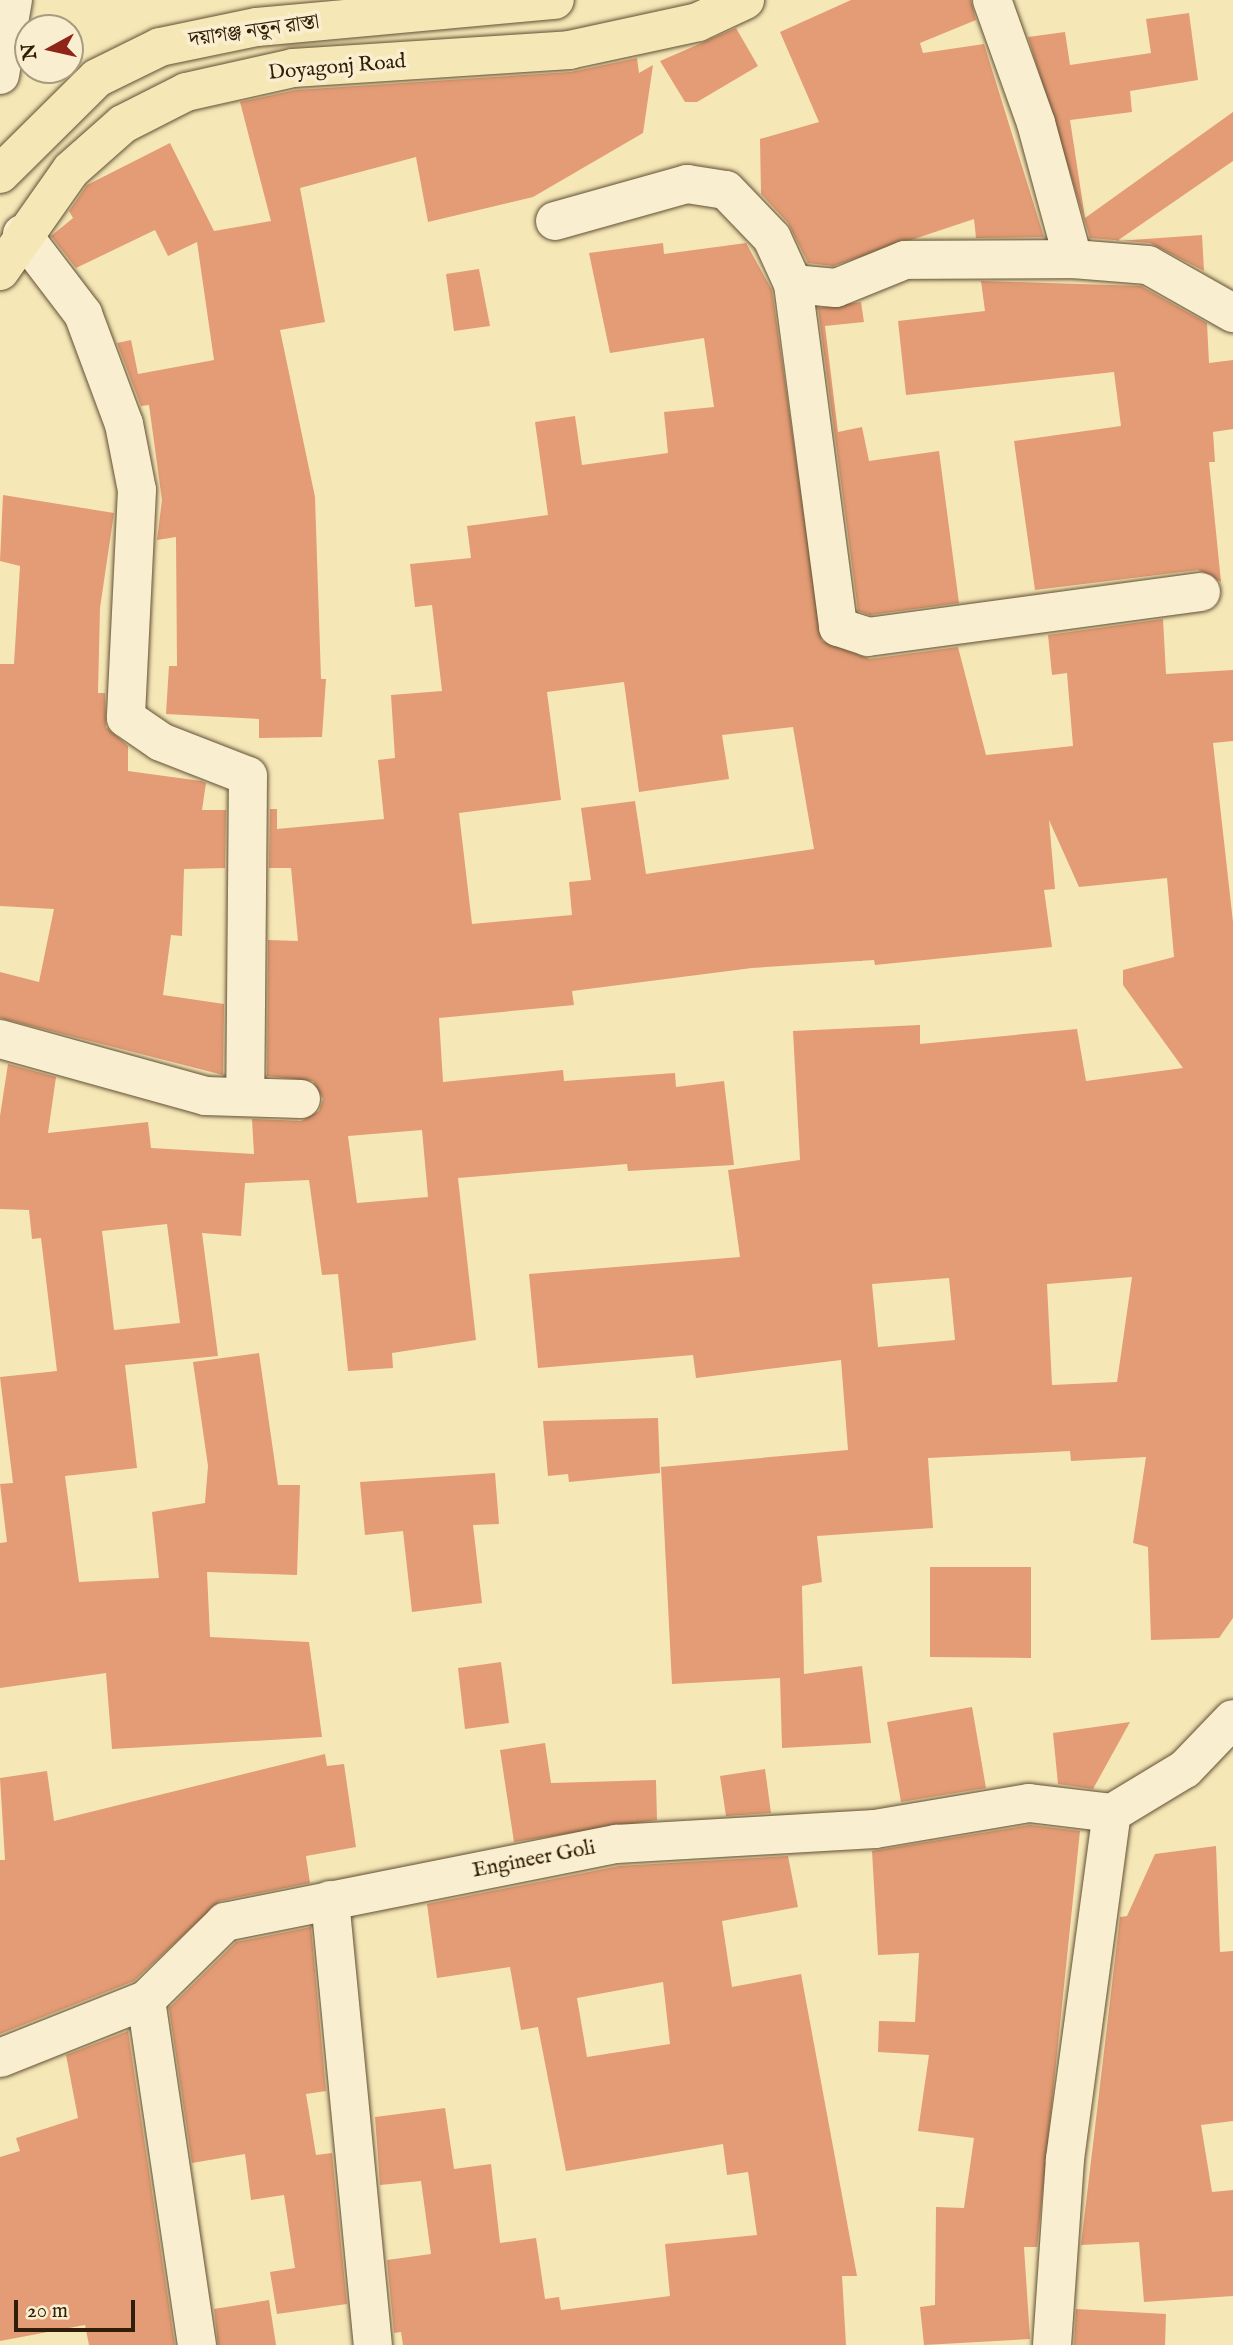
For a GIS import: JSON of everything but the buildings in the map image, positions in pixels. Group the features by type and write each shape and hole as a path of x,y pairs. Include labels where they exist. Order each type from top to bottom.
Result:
{"main road":[{"name":"দয়াগঞ্জ নতুন রাস্তা","path":"0,174 97,78 160,47 354,9 555,0"},
{"name":"Doyagonj Road","path":"0,271 22,234 71,170 123,124 186,92 293,68 569,50 698,22 745,0"}],"street":[{"path":"0,75 13,0"},
{"path":"992,0 1036,123 1073,259"},
{"path":"555,220 687,184 726,190 772,238 793,284 838,627 868,637 1201,592"},
{"path":"22,234 83,314 124,424 137,490 126,718 161,742 248,776 245,1097"},
{"path":"793,284 836,288 905,260 1073,259 1148,265 1233,313"},
{"path":"0,1038 205,1096 301,1099"},
{"path":"1052,2345 1065,2159 1112,1813 1185,1769 1233,1719"},
{"name":"Engineer Goli","path":"0,2058 146,2000 225,1922 616,1844 875,1829 1029,1803 1112,1813"},
{"path":"330,1900 373,2345"},
{"path":"146,2000 197,2345"}]}
